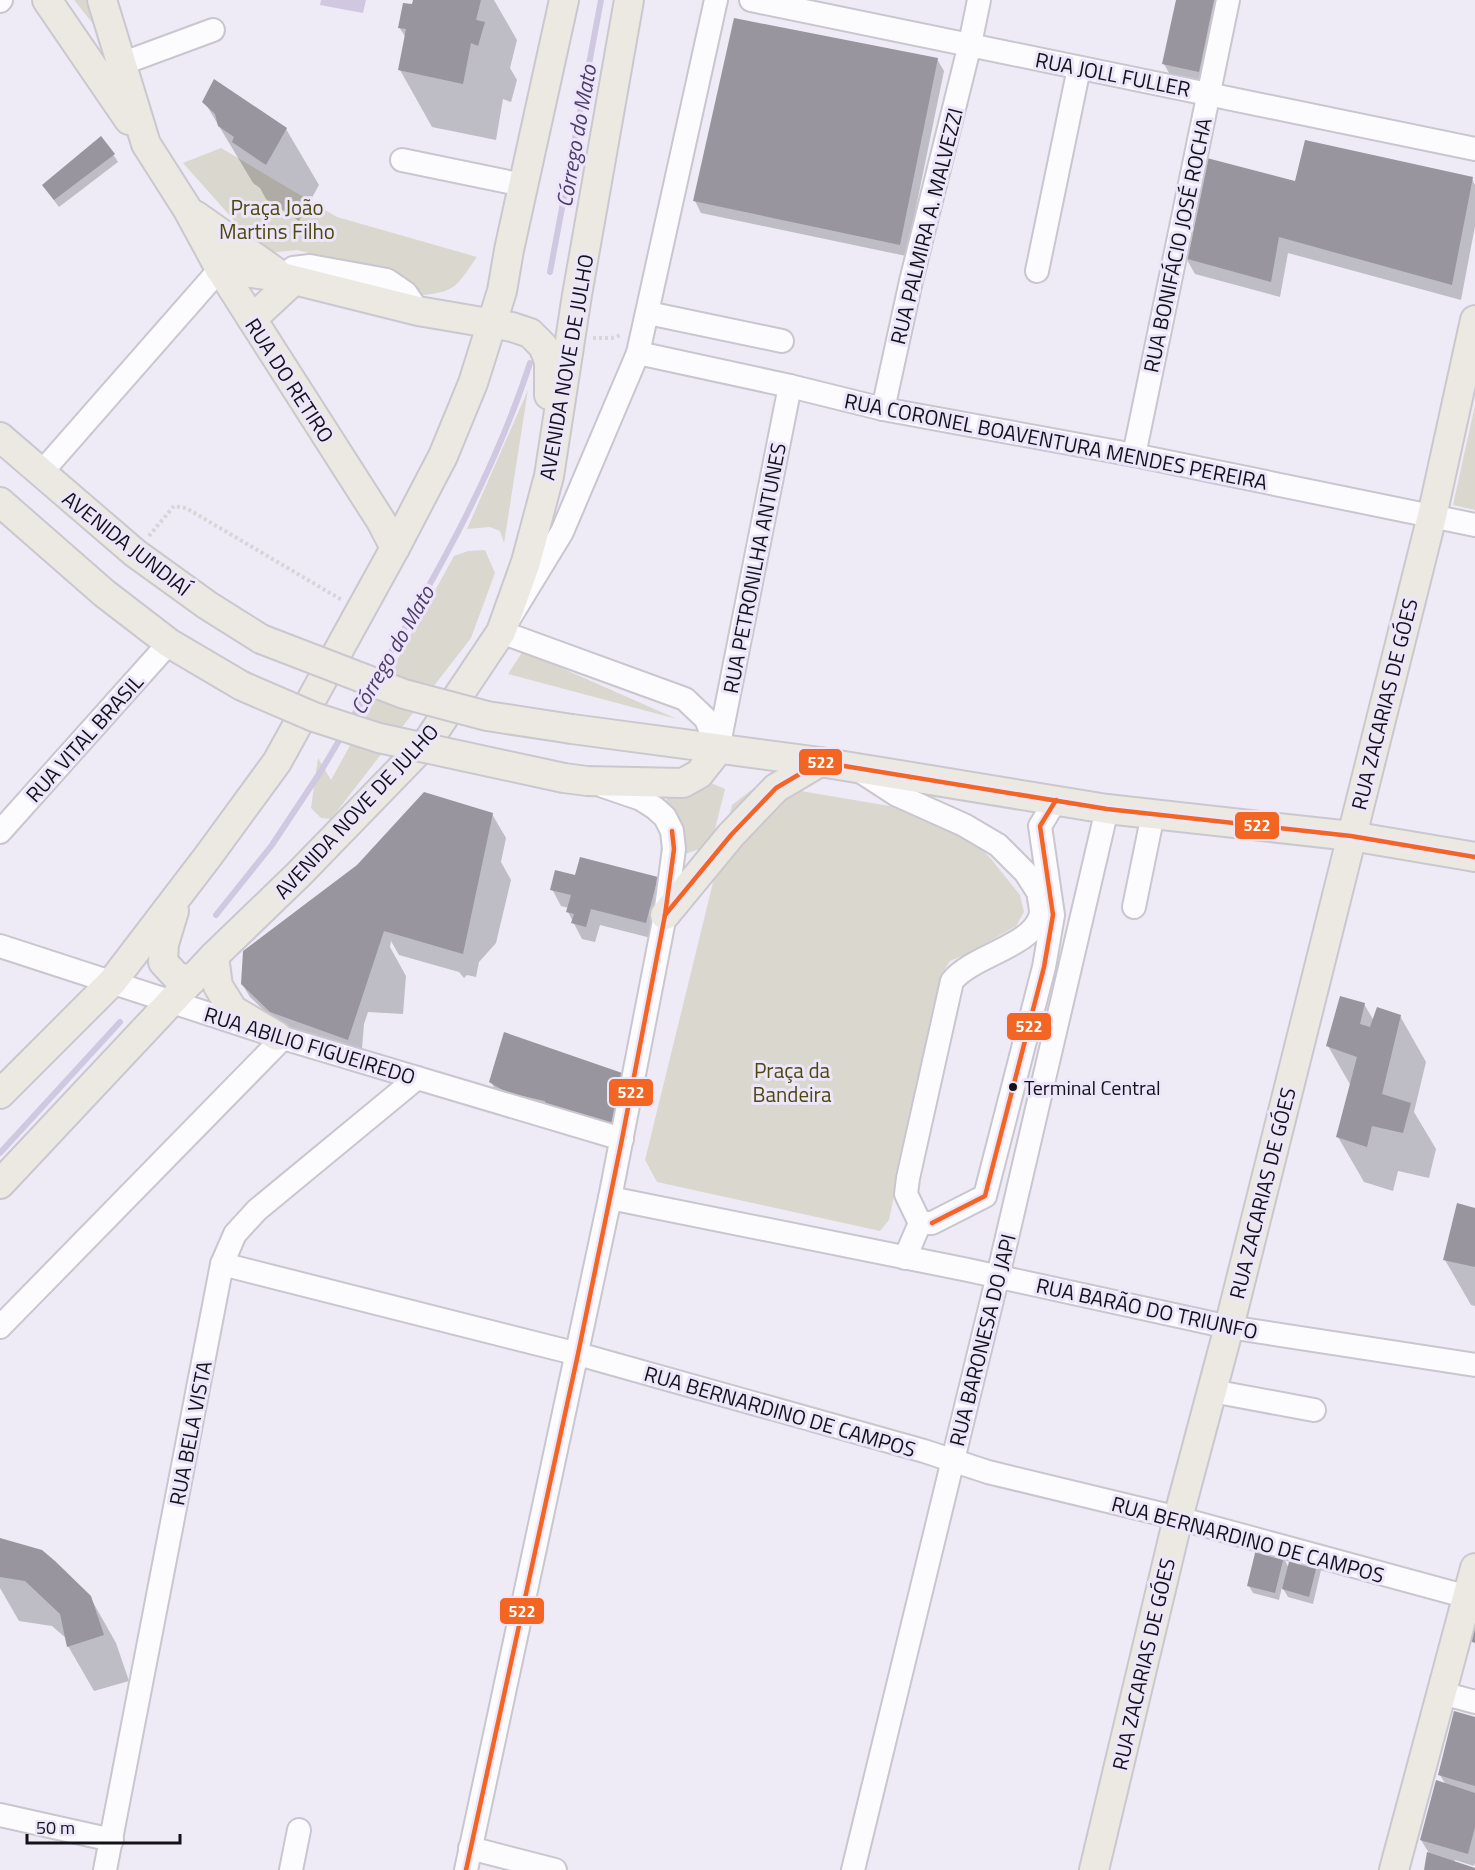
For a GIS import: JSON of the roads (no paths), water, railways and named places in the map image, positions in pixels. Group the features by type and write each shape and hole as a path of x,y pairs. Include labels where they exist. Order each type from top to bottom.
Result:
{"main road":[{"path":"48,0 146,144"},
{"name":"RUA DO RETIRO","path":"102,0 146,144 188,210 220,269 381,521 395,548"},
{"path":"0,1094 111,982 277,762 443,456 473,383 502,291 564,0"},
{"name":"AVENIDA NOVE DE JULHO","path":"0,1184 214,956 299,874 428,741 501,632 526,562 549,476 629,0"},
{"name":"RUA DO RETIRO","path":"188,210 287,279"},
{"path":"220,269 287,279 418,311 512,327 530,333 543,346 549,361 549,476"},
{"path":"252,319 287,279"},
{"name":"RUA ZACARIAS DE GÓES","path":"1094,1870 1178,1518 1229,1327 1471,358 1475,320"},
{"name":"AVENIDA JUNDIAÍ","path":"0,437 135,553 207,605 261,639 404,694 488,716 718,750"},
{"path":"4,514 169,643 242,686 314,717 379,738 576,779 682,783 699,774 718,750 820,762 1107,809 1351,836 1475,857"},
{"path":"665,915 731,836 776,788 820,762"},
{"path":"179,894 164,944 163,962 177,977 192,980"},
{"path":"214,956 218,986 233,1010 280,1037"},
{"path":"1394,1870 1442,1693 1471,1598 1475,1568"}],"street":[{"path":"716,0 638,353 562,532 501,632 685,699 706,719 718,750"},
{"name":"RUA JOLL FULLER","path":"751,0 1475,149"},
{"name":"RUA PALMIRA A. MALVEZZI","path":"883,409 911,281 979,0"},
{"name":"RUA BONIFÁCIO JOSÉ ROCHA","path":"1134,455 1228,0"},
{"path":"121,64 213,30"},
{"path":"1037,271 1079,68"},
{"path":"402,160 523,185"},
{"path":"40,473 220,269"},
{"path":"648,313 782,340"},
{"name":"RUA CORONEL BOAVENTURA MENDES PEREIRA","path":"638,353 883,409 1134,455 1475,525"},
{"name":"RUA PETRONILHA ANTUNES","path":"718,750 790,386"},
{"name":"RUA VITAL BRASIL","path":"0,832 169,643"},
{"path":"854,768 897,795 964,825 998,845 1025,872 1053,915"},
{"path":"466,1870 610,1198 665,915 674,849 672,831 665,817 648,804 576,779"},
{"path":"905,1258 926,1223 985,1196 1044,967 1053,915 1040,826 1056,800"},
{"name":"RUA BARONESA DO JAPI","path":"854,1870 1107,809"},
{"path":"1134,907 1153,814"},
{"path":"939,1263 933,1253 926,1223 906,1194 952,981 963,969 1024,937 1034,928 1041,916 1038,894"},
{"path":"1024,937 1044,967"},
{"name":"RUA ABILIO FIGUEIREDO","path":"0,946 280,1037 622,1139"},
{"path":"0,1327 280,1037"},
{"name":"RUA BELA VISTA","path":"105,1870 222,1264 236,1234 257,1210 417,1078"},
{"name":"RUA BARÃO DO TRIUNFO","path":"610,1198 939,1263 1229,1327 1475,1365"},
{"name":"RUA BERNARDINO DE CAMPOS","path":"222,1264 578,1354 988,1472 1178,1518 1471,1598"},
{"path":"1212,1391 1314,1410"},
{"path":"1442,1693 1475,1702"},
{"path":"0,1815 112,1840"},
{"path":"291,1870 299,1830"},
{"path":"470,1848 555,1870"}],"waterway":[{"name":"Córrego do Mato","path":"550,272 601,0"},
{"name":"Córrego do Mato","path":"377,676 462,524 499,445 530,363"},
{"name":"Córrego do Mato","path":"351,720 370,688"},
{"name":"Córrego do Mato","path":"216,915 272,845 343,734"},
{"name":"Córrego do Mato","path":"0,1153 120,1022"}],"place":[{"name":"Terminal Central","path":"1013,1087"}],"park label":[{"name":"Praça João Martins Filho","path":"277,219"},
{"name":"Praça da Bandeira","path":"792,1082"}]}
